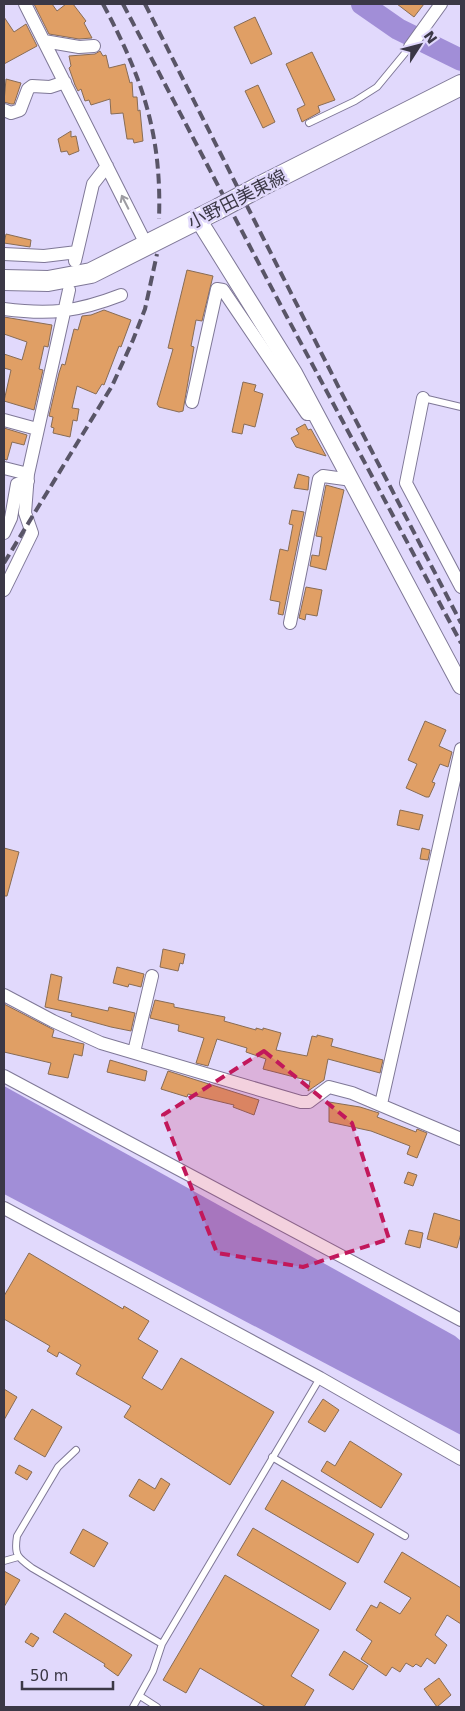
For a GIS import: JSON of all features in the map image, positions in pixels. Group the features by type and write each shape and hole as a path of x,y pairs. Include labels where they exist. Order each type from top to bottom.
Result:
{"main road":[{"name":"小野田美東線","path":"4,280 48,281 69,279 91,273 461,85"}],"street":[{"path":"25,4 147,246"},
{"path":"410,47 442,4"},
{"path":"44,41 78,47 94,46"},
{"path":"4,110 11,113 20,110 28,90 32,86 50,87 65,82"},
{"path":"4,254 76,257 93,184 107,166"},
{"path":"198,220 294,373 461,686"},
{"path":"192,402 217,289 223,290 307,414 316,414"},
{"path":"4,590 32,534 25,513 28,478 37,429 69,290"},
{"path":"4,309 63,312 88,307 121,295"},
{"path":"423,398 406,483 461,587"},
{"path":"4,420 37,429"},
{"path":"4,468 28,478"},
{"path":"290,623 319,479 323,476 332,476 352,480"},
{"path":"4,533 11,518 17,484 28,478"},
{"path":"381,1104 461,749"},
{"path":"134,1052 152,976"},
{"path":"4,994 53,1022 101,1043 301,1102 310,1102 329,1087 381,1104 461,1139"},
{"path":"4,1076 461,1320"},
{"path":"4,1208 320,1378 461,1459"}],"lane":[{"path":"308,123 360,98 377,87 410,47"},
{"path":"423,398 461,407"},
{"path":"132,1707 140,1696 152,1671 162,1644 320,1378"},
{"path":"76,1450 58,1467 17,1536 16,1547 18,1557 32,1568 162,1644"},
{"path":"272,1457 404,1536"},
{"path":"4,1561 18,1557"},
{"path":"140,1696 157,1707"}],"highlighted area":[{"path":"264,1051 352,1123 389,1239 303,1267 217,1253 163,1115"}],"shaded area":[{"path":"4,1086 455,1336 461,1341 461,1435 4,1194"}],"building":[{"path":"34,4 52,4 57,11 66,4 73,4 86,21 84,23 92,38 79,39 49,34"},
{"path":"397,4 424,4 414,17"},
{"path":"4,17 14,32 26,24 37,46 4,64"},
{"path":"255,17 272,54 251,64 234,27"},
{"path":"100,51 103,56 106,55 109,68 125,64 130,83 132,82 133,97 137,97 143,141 134,143 133,139 127,139 123,113 111,114 110,99 91,105 89,100 85,101 81,89 78,91 75,85 69,68 71,66 69,56 95,54"},
{"path":"312,52 335,100 318,106 320,112 302,122 297,109 305,105 286,64"},
{"path":"6,79 21,83 14,104 4,102"},
{"path":"258,85 275,122 263,128 245,91"},
{"path":"71,131 71,137 76,136 79,151 69,155 67,151 61,152 58,139"},
{"path":"6,234 31,240 30,247 4,243"},
{"path":"187,270 213,276 202,321 196,320 191,346 194,347 183,411 179,412 159,407 157,404 173,349 168,348"},
{"path":"104,310 131,320 121,347 119,346 104,385 102,384 96,394 77,386 72,408 79,409 77,421 73,420 70,437 53,433 54,428 51,427 53,417 49,416 59,373 62,364 65,365 74,329 78,330 82,316"},
{"path":"4,317 52,325 48,347 44,346 39,369 43,370 34,410 4,401 11,370 4,368 4,354 22,360 27,342 4,334"},
{"path":"243,382 256,385 254,391 263,394 255,427 244,424 242,434 232,432"},
{"path":"305,424 308,430 311,429 326,456 296,447 291,438 299,434 296,429"},
{"path":"4,428 27,435 24,445 12,442 7,460 4,459"},
{"path":"298,474 309,477 308,490 294,488"},
{"path":"326,485 344,490 326,570 310,566 312,555 319,556 322,537 316,536"},
{"path":"292,510 304,512 283,615 278,614 280,602 270,600 280,549 288,551 293,525 289,524"},
{"path":"306,587 322,590 317,616 306,614 305,620 299,618"},
{"path":"425,721 446,730 439,746 452,752 448,767 440,764 432,782 435,783 429,797 406,788 417,764 408,760"},
{"path":"400,810 423,815 419,830 397,825"},
{"path":"4,848 19,852 7,896 4,896"},
{"path":"422,848 430,850 428,860 420,859"},
{"path":"163,949 185,954 183,964 180,963 178,971 160,967"},
{"path":"117,967 144,974 141,987 129,984 128,987 113,983"},
{"path":"51,974 62,977 58,1000 108,1011 109,1007 135,1013 131,1031 71,1016 72,1013 45,1007"},
{"path":"155,1000 174,1004 174,1007 225,1017 224,1021 256,1030 256,1028 263,1030 263,1028 281,1033 276,1050 307,1056 312,1036 317,1037 317,1035 333,1039 331,1046 383,1060 380,1073 328,1059 324,1080 308,1091 310,1081 263,1069 266,1059 246,1052 247,1048 217,1039 208,1066 196,1063 204,1038 178,1031 179,1025 150,1018"},
{"path":"4,1004 54,1030 52,1037 84,1044 82,1056 74,1054 68,1078 48,1074 51,1063 4,1052"},
{"path":"110,1060 147,1071 145,1081 107,1072"},
{"path":"168,1071 259,1100 254,1115 233,1107 234,1105 188,1094 187,1097 161,1089"},
{"path":"329,1102 360,1107 379,1113 377,1117 416,1132 417,1129 427,1133 417,1158 407,1154 410,1146 371,1131 329,1122"},
{"path":"408,1172 417,1175 413,1186 404,1183"},
{"path":"434,1213 461,1221 461,1233 457,1248 427,1239"},
{"path":"409,1230 423,1233 420,1248 405,1244"},
{"path":"29,1253 123,1309 124,1306 149,1321 138,1339 158,1351 142,1378 162,1390 181,1358 274,1412 230,1485 124,1417 131,1406 76,1374 81,1365 59,1352 57,1357 47,1351 50,1346 4,1319 4,1296"},
{"path":"4,1389 17,1397 4,1420"},
{"path":"323,1399 339,1410 325,1432 308,1422"},
{"path":"32,1409 62,1427 45,1457 14,1439"},
{"path":"350,1441 402,1474 381,1508 321,1471 327,1461 335,1466"},
{"path":"19,1465 32,1472 27,1480 15,1473"},
{"path":"161,1478 170,1484 154,1511 129,1496 139,1479 155,1489"},
{"path":"282,1480 374,1534 358,1563 265,1509"},
{"path":"253,1528 346,1583 330,1610 237,1555"},
{"path":"83,1529 108,1543 94,1567 70,1553"},
{"path":"402,1552 461,1588 461,1624 447,1615 435,1635 447,1645 435,1664 427,1658 421,1667 416,1664 413,1667 406,1663 400,1672 392,1667 386,1676 361,1659 372,1641 356,1630 371,1605 377,1608 380,1602 400,1614 411,1598 384,1582"},
{"path":"4,1571 20,1580 4,1607"},
{"path":"225,1575 319,1630 291,1676 314,1690 304,1707 266,1707 200,1668 186,1693 163,1680"},
{"path":"65,1613 132,1655 118,1676 104,1666 105,1664 53,1632"},
{"path":"31,1633 39,1638 33,1647 25,1642"},
{"path":"344,1651 368,1666 353,1690 329,1675"},
{"path":"439,1678 451,1695 437,1707 424,1689"}],"waterway":[{"path":"362,4 398,29 461,60"}],"railway":[{"path":"103,4 129,56 147,107 157,160 159,219"},
{"path":"123,4 461,643"},
{"path":"145,4 339,388 461,623"},
{"path":"4,563 112,386 145,309 157,254"}]}
